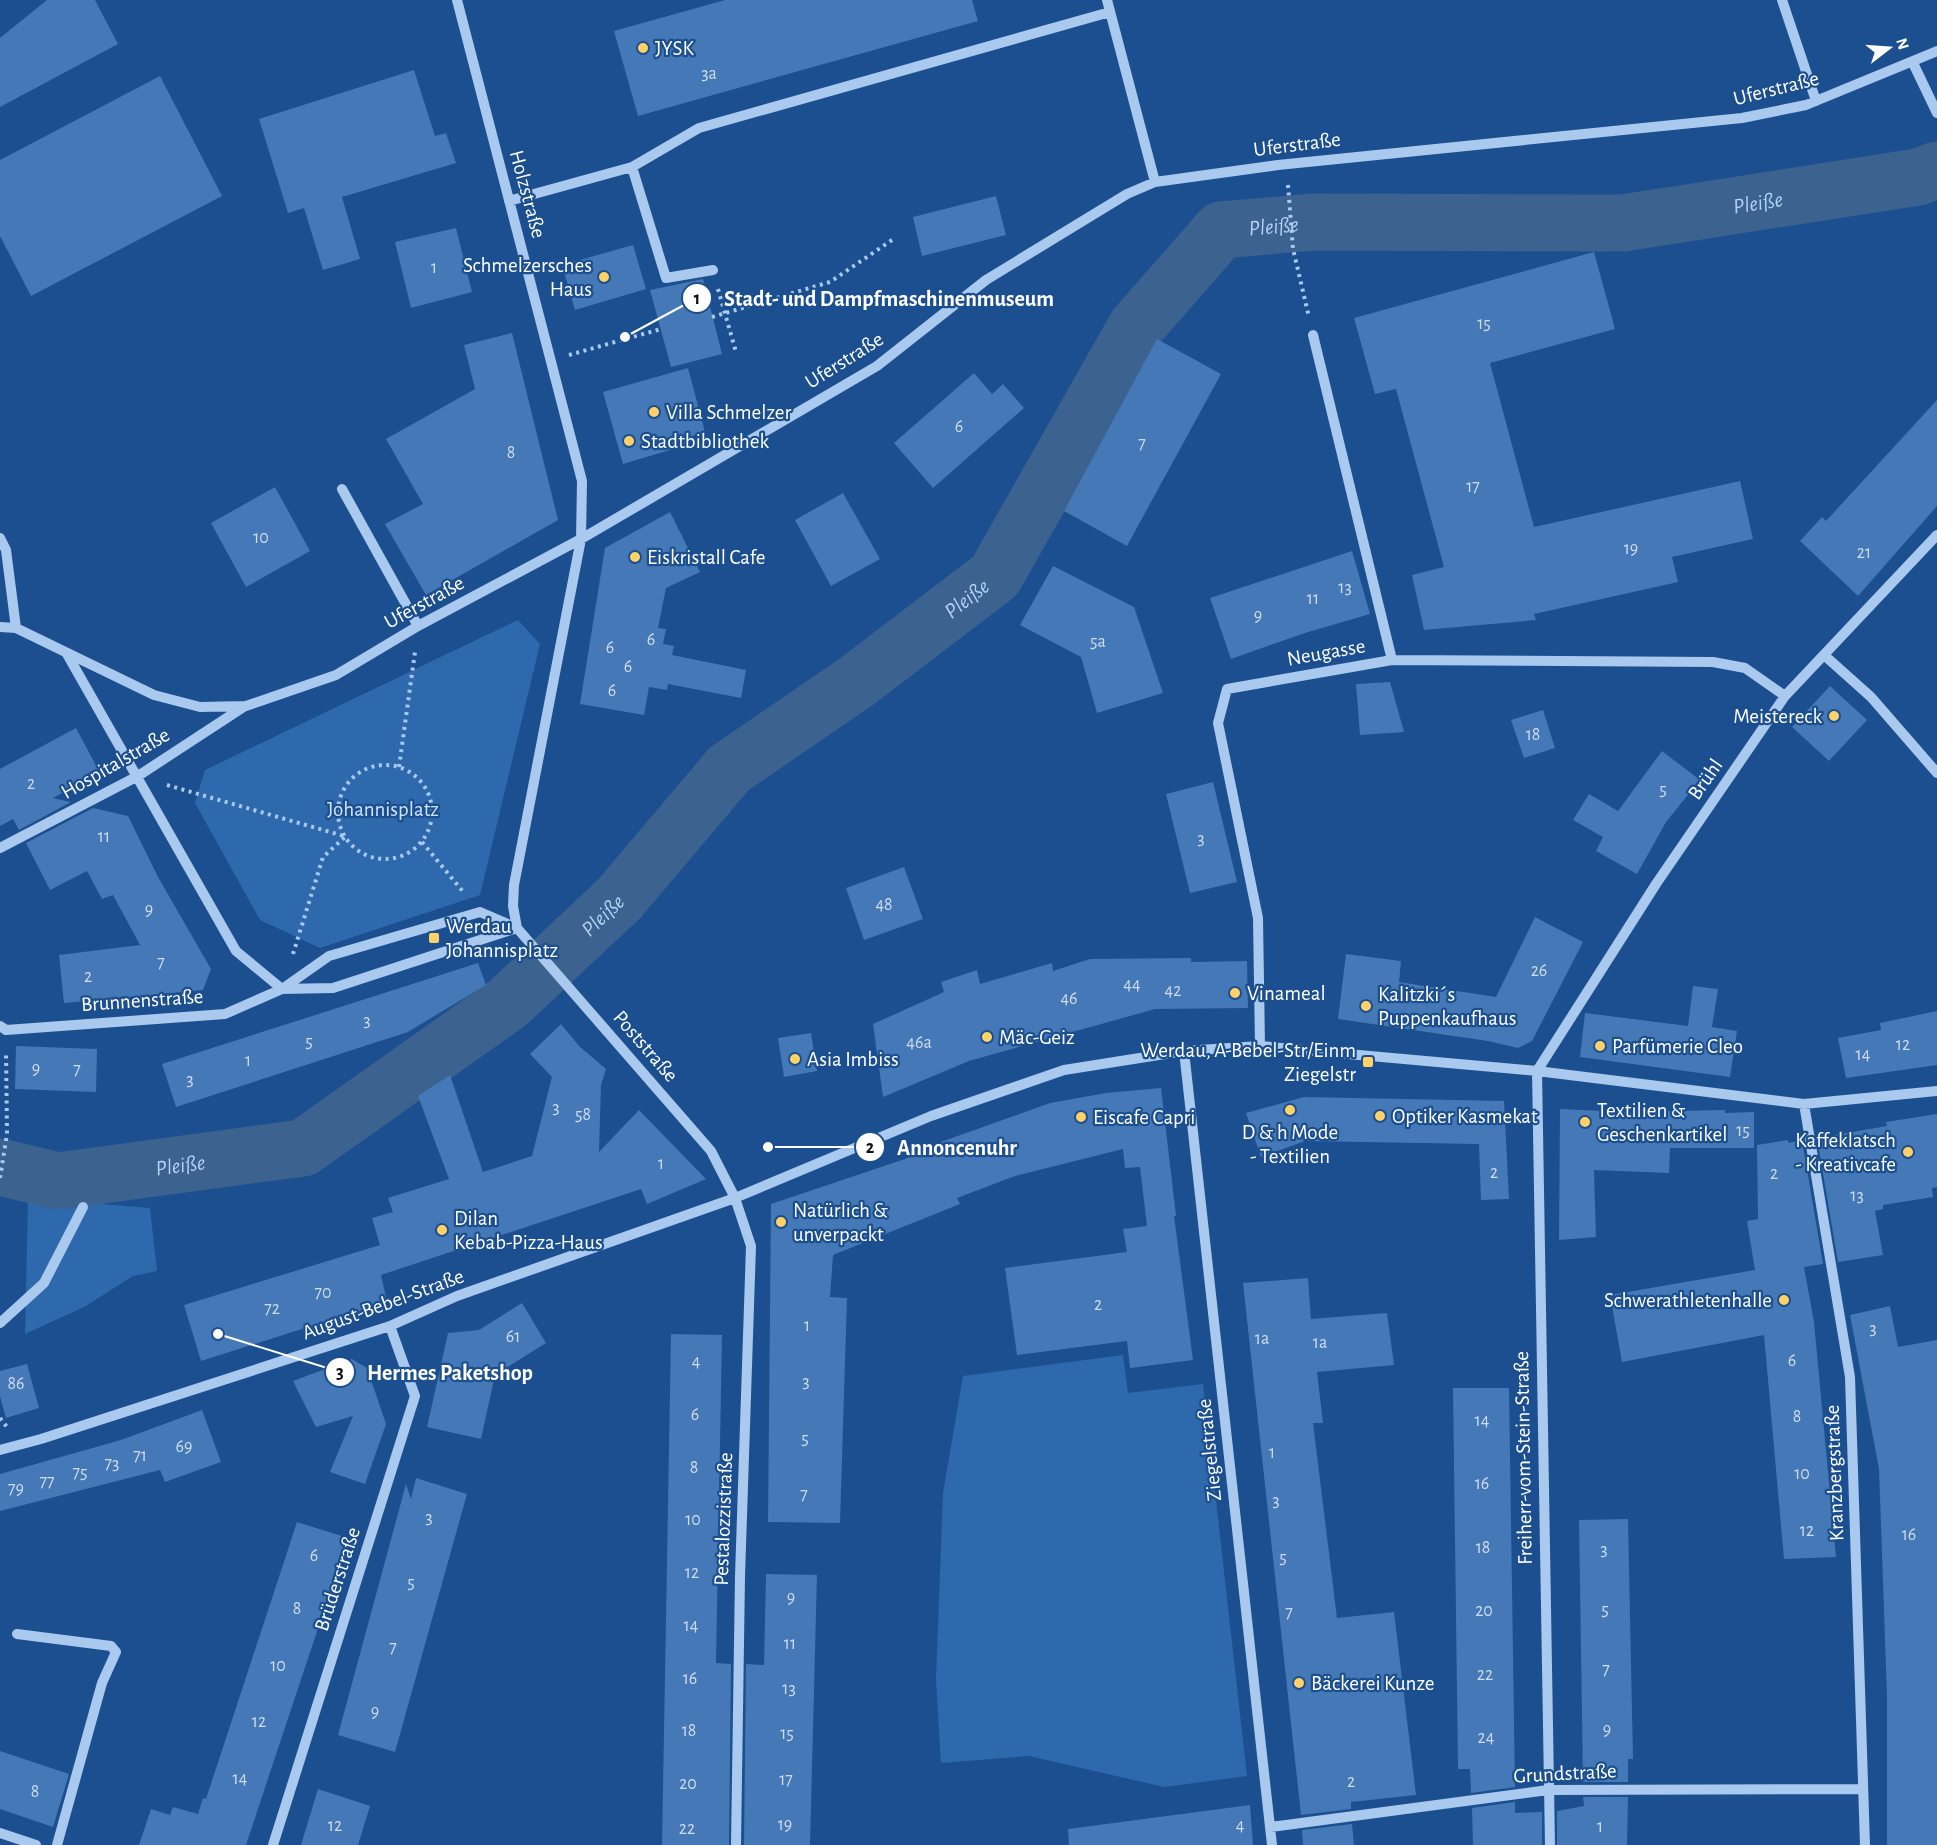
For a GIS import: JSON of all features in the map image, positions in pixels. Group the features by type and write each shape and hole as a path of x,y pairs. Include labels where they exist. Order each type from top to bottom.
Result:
{"street":[{"name":"Holzstraße","path":"457,0 582,482 581,539"},
{"path":"1107,0 1155,182"},
{"path":"1782,0 1816,101"},
{"path":"509,201 632,167 699,128 1110,12"},
{"name":"Uferstraße","path":"16,628 154,694 200,707 246,706 336,675 418,626 581,539 877,366 986,280 1127,194 1155,182 1278,165 1742,118 1816,101 1913,63 1937,51"},
{"path":"1913,63 1936,111"},
{"path":"632,167 666,278 713,270"},
{"path":"1312,335 1392,660"},
{"path":"342,489 418,626"},
{"name":"Brühl","path":"1537,1071 1656,884 1785,696 1937,535"},
{"path":"0,538 6,550 16,628 0,627"},
{"path":"517,928 513,906 514,885 581,539"},
{"path":"67,654 236,951 282,989 333,988 517,928"},
{"path":"1824,655 1871,697 1937,773"},
{"name":"Neugasse","path":"1260,1046 1258,918 1218,723 1227,688 1392,660 1713,662 1745,668 1785,696"},
{"name":"Hospitalstraße","path":"0,848 138,776 246,706"},
{"path":"282,989 329,956 480,912 517,928"},
{"name":"Poststraße","path":"517,928 711,1151 735,1198"},
{"name":"Brunnenstraße","path":"3,1028 225,1014 282,989"},
{"name":"August-Bebel-Straße","path":"0,1450 41,1439 390,1326 457,1296 735,1198 931,1116 1064,1070 1184,1052 1260,1046 1537,1071 1804,1104 1937,1091"},
{"name":"Ziegelstraße","path":"1184,1052 1272,1845"},
{"name":"Freiherr-vom-Stein-Straße","path":"1537,1071 1550,1845"},
{"name":"Kranzbergstraße","path":"1804,1104 1850,1377 1865,1845"},
{"name":"Pestalozzistraße","path":"735,1198 751,1246 740,1576 736,1845"},
{"path":"0,1323 44,1283 83,1207"},
{"name":"Brüderstraße","path":"273,1845 415,1396 390,1326"},
{"path":"17,1634 111,1646 116,1652 102,1683 57,1845"},
{"name":"Grundstraße","path":"1271,1827 1548,1790 1863,1789"},
{"path":"0,1833 36,1845"}],"path":[{"path":"1288,189 1293,249 1312,335"},
{"path":"712,317 830,282 895,238"},
{"path":"713,270 736,352"},
{"path":"551,360 660,329"},
{"path":"399,767 418,626"},
{"path":"383,765 399,767 413,774 424,785 430,799 432,814 429,829 422,842 411,852 397,858 382,859 368,856 355,848 345,837 339,822 338,805 348,783 368,768 383,765"},
{"path":"138,776 345,837"},
{"path":"282,989 323,857 345,837"},
{"path":"422,842 480,912"},
{"path":"0,1178 7,1134 3,1028"}],"green space":[{"name":"Johannisplatz","path":"518,620 540,644 480,895 320,948 260,920 195,803 205,770"},
{"path":"28,1198 150,1208 157,1271 133,1276 84,1307 25,1334"},
{"path":"1123,1355 1128,1393 1203,1384 1247,1776 1164,1787 1029,1756 941,1763 936,1679 943,1493 963,1376"}],"building":[{"path":"47,0 95,0 118,44 0,107 0,38"},
{"path":"725,0 972,0 978,21 638,116 614,31"},
{"path":"414,70 435,136 446,133 456,163 342,197 360,259 323,270 304,208 288,213 259,119"},
{"path":"160,76 222,196 31,296 0,236 0,160"},
{"path":"996,196 1006,235 922,256 913,217"},
{"path":"456,228 472,292 411,308 395,242"},
{"name":"Schmelzersches Haus","path":"633,245 646,289 575,310 562,265"},
{"path":"1594,252 1615,329 1490,363 1534,527 1740,481 1753,539 1672,557 1678,582 1534,614 1536,620 1424,630 1412,575 1444,567 1396,389 1375,394 1354,318"},
{"path":"703,279 722,354 671,367 650,290"},
{"path":"512,333 558,520 426,595 385,524 423,504 386,439 475,389 464,345"},
{"path":"1157,339 1221,374 1127,546 1064,511"},
{"name":"Villa Schmelzer","path":"688,368 705,432 688,437 690,444 623,464 603,392"},
{"path":"974,373 992,394 1003,384 1024,408 933,488 894,443"},
{"path":"1937,400 1937,506 1858,596 1800,541 1822,517 1826,521"},
{"path":"275,487 310,551 246,587 211,523"},
{"path":"843,493 880,559 831,586 795,520"},
{"path":"670,512 700,572 666,588 658,628 666,629 663,644 674,646 672,655 746,670 741,698 668,684 667,690 649,687 644,715 580,704 605,548"},
{"path":"1352,551 1370,614 1305,633 1231,659 1210,598"},
{"path":"1053,566 1134,607 1163,693 1097,713 1081,657 1020,625"},
{"path":"1390,682 1404,732 1360,735 1356,684"},
{"path":"1830,686 1867,720 1829,761 1792,727"},
{"path":"1543,710 1555,748 1524,758 1511,720"},
{"path":"76,728 100,773 53,798 71,802 19,830 13,819 0,826 0,769"},
{"path":"1662,751 1700,780 1666,822 1637,874 1596,851 1603,837 1573,820 1589,794 1618,811"},
{"path":"1213,782 1237,882 1190,893 1166,794"},
{"path":"93,808 128,816 158,877 211,969 203,990 64,1003 59,955 140,945 113,895 102,899 87,871 50,890 26,843"},
{"path":"904,867 923,919 864,940 846,888"},
{"path":"1535,917 1583,942 1532,1041 1518,1048 1488,1041 1338,1019 1346,954 1401,961 1399,982 1496,997"},
{"path":"1191,958 1191,962 1247,961 1248,1008 1155,1009 969,1061 883,1097 873,1024 944,992 941,982 977,970 980,984 1052,963 1053,971 1090,959"},
{"path":"478,963 486,985 408,1032 176,1107 162,1064"},
{"path":"1693,986 1718,989 1712,1027 1737,1031 1730,1077 1580,1057 1585,1013 1688,1026"},
{"path":"1937,1011 1937,1065 1846,1078 1838,1038 1881,1030 1880,1023"},
{"path":"561,1024 579,1046 606,1069 601,1085 599,1152 639,1110 706,1179 647,1204 641,1189 381,1275 387,1302 201,1361 184,1305 380,1245 372,1218 393,1212 388,1198 449,1179 418,1096 450,1075 483,1172 532,1156 552,1077 530,1054"},
{"path":"811,1033 817,1071 784,1077 778,1038"},
{"path":"16,1046 97,1049 96,1092 15,1089"},
{"path":"1161,1088 1176,1216 1174,1216 1193,1360 1130,1368 1127,1341 1017,1355 1005,1268 1127,1252 1123,1229 1147,1226 1140,1167 1125,1168 1123,1149 1015,1176 957,1198 960,1204 833,1255 830,1297 847,1298 840,1523 768,1522 771,1204 905,1159 938,1143 1050,1103 1106,1093"},
{"path":"1304,1097 1504,1101 1509,1199 1481,1200 1479,1144 1305,1141 1261,1157 1246,1113"},
{"path":"1560,1109 1624,1112 1725,1110 1725,1113 1754,1112 1754,1148 1670,1148 1669,1173 1594,1170 1596,1237 1559,1240"},
{"path":"1937,1114 1937,1187 1932,1188 1933,1197 1883,1205 1883,1209 1875,1211 1883,1255 1838,1262 1817,1138 1887,1126 1886,1122"},
{"path":"1788,1140 1788,1143 1802,1140 1823,1264 1804,1267 1814,1322 1836,1557 1784,1559 1764,1335 1622,1362 1610,1295 1755,1270 1747,1221 1758,1219 1757,1145"},
{"path":"1308,1278 1311,1319 1387,1313 1394,1365 1317,1372 1323,1423 1313,1423 1337,1618 1394,1612 1416,1795 1351,1802 1351,1809 1301,1815 1243,1283"},
{"path":"522,1303 546,1343 495,1375 481,1439 427,1427 448,1333 479,1330"},
{"path":"1890,1306 1898,1347 1937,1340 1937,1845 1887,1845 1887,1696 1879,1469 1850,1315"},
{"path":"671,1334 722,1335 716,1663 731,1664 729,1845 662,1845"},
{"path":"352,1359 367,1368 386,1424 365,1484 330,1472 353,1416 316,1427 293,1381"},
{"path":"27,1364 39,1408 6,1418 0,1396 0,1371"},
{"path":"1453,1388 1509,1388 1515,1787 1471,1793 1470,1769 1458,1769"},
{"path":"202,1410 221,1462 165,1482 160,1470 0,1511 0,1474 121,1440"},
{"path":"416,1478 467,1494 395,1752 338,1735 406,1484 411,1499"},
{"path":"1628,1519 1633,1759 1628,1759 1628,1782 1583,1782 1579,1520"},
{"path":"297,1522 348,1538 246,1845 139,1845 151,1809 170,1815 173,1807 198,1814 203,1798 206,1799"},
{"path":"766,1574 817,1575 810,1845 744,1845 746,1664 764,1665"},
{"path":"0,1751 69,1774 53,1827 0,1809"},
{"path":"318,1789 370,1806 358,1845 301,1845"},
{"path":"1583,1797 1628,1797 1627,1845 1557,1845 1557,1811 1584,1806"},
{"path":"1515,1802 1515,1813 1542,1812 1542,1845 1473,1845 1472,1808"},
{"path":"1250,1805 1253,1845 1069,1845 1068,1829"},
{"path":"1352,1824 1354,1845 1303,1845 1302,1830"}],"waterway":[{"name":"Pleiße","path":"0,1167 58,1181 303,1148 508,1003 619,899 729,769 856,682 995,576 1136,327 1221,230 1313,222 1623,223 1918,177 1937,170"}],"place":[{"name":"JYSK","path":"643,48"},
{"name":"Schmelzersches Haus","path":"604,277"},
{"name":"Stadt- und Dampfmaschinenmuseum","path":"625,337"},
{"name":"Villa Schmelzer","path":"654,412"},
{"name":"Stadtbibliothek","path":"629,441"},
{"name":"Eiskristall Cafe","path":"635,557"},
{"name":"Meistereck","path":"1834,716"},
{"name":"Werdau Johannisplatz","path":"434,938"},
{"name":"Vinameal","path":"1235,993"},
{"name":"Kalitzki´s Puppenkaufhaus","path":"1366,1006"},
{"name":"Mäc-Geiz","path":"987,1037"},
{"name":"Parfümerie Cleo","path":"1600,1046"},
{"name":"Asia Imbiss","path":"795,1059"},
{"name":"Werdau, A-Bebel-Str/Einm Ziegelstr","path":"1368,1062"},
{"name":"D & h Mode - Textilien","path":"1290,1110"},
{"name":"Optiker Kasmekat","path":"1380,1116"},
{"name":"Eiscafe Capri","path":"1081,1117"},
{"name":"Textilien & Geschenkartikel","path":"1585,1122"},
{"name":"Annoncenuhr","path":"768,1147"},
{"name":"Kaffeklatsch - Kreativcafe","path":"1908,1152"},
{"name":"Natürlich & unverpackt","path":"781,1222"},
{"name":"Dilan Kebab-Pizza-Haus","path":"442,1230"},
{"name":"Schwerathletenhalle","path":"1784,1300"},
{"name":"Hermes Paketshop","path":"218,1334"},
{"name":"Bäckerei Kunze","path":"1299,1683"}]}
